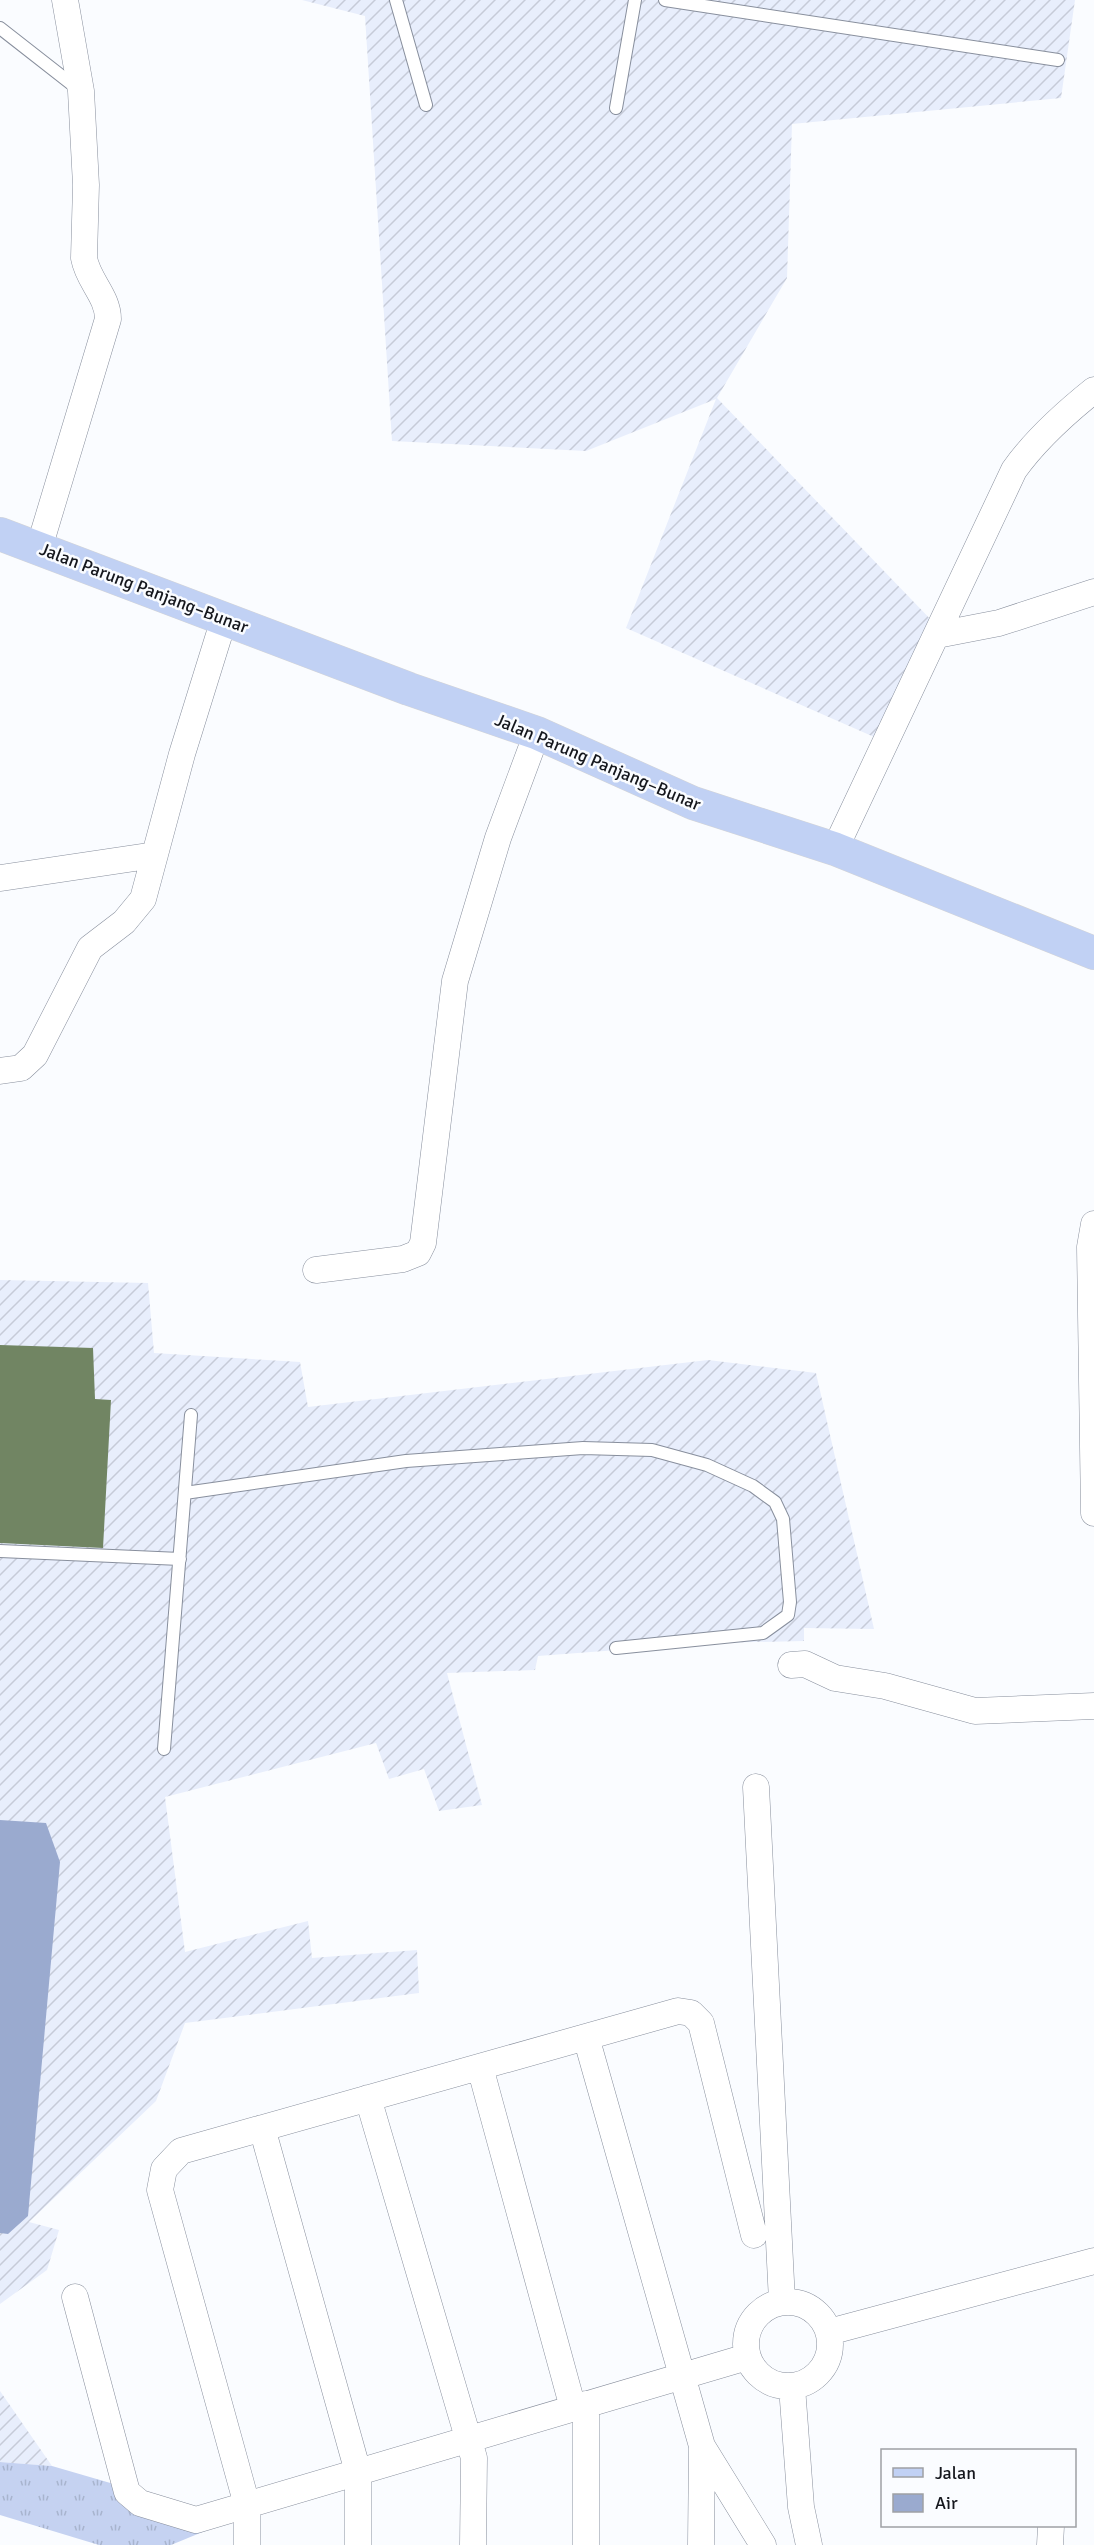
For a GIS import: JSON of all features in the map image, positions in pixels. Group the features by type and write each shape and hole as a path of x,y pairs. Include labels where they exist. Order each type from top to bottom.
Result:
{"main road":[{"name":"Jalan Parung Panjang–Bunar","path":"0,534 409,689 537,733 693,803 835,849 1094,953"}],"street":[{"path":"39,548 108,319 108,308 85,268 86,185 81,92 65,0"},
{"path":"835,849 1014,470 1036,442 1064,414 1094,390"},
{"path":"936,635 999,623 1094,592"},
{"path":"0,1071 21,1068 35,1055 90,948 124,922 143,899 182,754 224,619"},
{"path":"316,1270 403,1259 418,1253 423,1243 455,981 498,838 537,733"},
{"path":"2,879 155,855"},
{"path":"1094,1224 1090,1247 1094,1513"},
{"path":"791,1665 805,1664 835,1678 885,1686 975,1711 1094,1706"},
{"path":"756,1787 782,2301"},
{"path":"247,2545 247,2505 160,2190 164,2169 181,2151 678,2011 691,2013 701,2023 754,2235"},
{"path":"586,2037 702,2446 763,2545"},
{"path":"480,2067 580,2406 586,2545"},
{"path":"368,2098 474,2458 473,2545"},
{"path":"262,2128 358,2472 358,2545"},
{"path":"830,2332 1094,2261"},
{"path":"75,2297 127,2492 140,2503 196,2520 747,2356"},
{"path":"782,2301 797,2302 812,2308 823,2318 830,2332 831,2347 828,2362 819,2374 807,2383 792,2387 777,2386 764,2380 754,2370 747,2356 746,2342 749,2327 757,2315 768,2306 782,2301"},
{"path":"792,2387 801,2507 809,2545"},
{"path":"701,2545 702,2446"},
{"path":"1050,2527 1050,2545"}],"lane":[{"path":"396,0 426,105"},
{"path":"616,108 635,0"},
{"path":"665,0 1058,60"},
{"path":"0,28 81,92"},
{"path":"164,1749 191,1415"},
{"path":"185,1493 406,1461 594,1449 651,1450 707,1465 753,1486 775,1502 783,1519 790,1602 788,1615 763,1633 616,1648"},
{"path":"0,1551 180,1559"}],"shaded area":[{"path":"302,0 1075,0 1061,98 792,124 787,278 717,398 937,626 881,740 626,628 716,399 586,451 392,441 365,16"},
{"path":"0,1280 148,1283 154,1353 300,1362 308,1407 708,1360 816,1373 874,1629 804,1628 804,1641 710,1643 538,1656 535,1670 447,1673 482,1805 439,1811 424,1769 389,1779 376,1743 165,1797 185,1952 308,1921 312,1958 417,1950 419,1993 185,2023 156,2101 29,2222 59,2230 47,2270 0,2304"},
{"path":"0,2391 52,2466 0,2462"}],"green space":[{"path":"0,2462 52,2466 234,2519 171,2545 99,2545 0,2515"}],"water":[{"path":"0,1820 46,1823 60,1862 28,2216 8,2234 0,2233"}],"building":[{"path":"0,1345 93,1348 95,1399 111,1400 103,1548 0,1543"}]}
